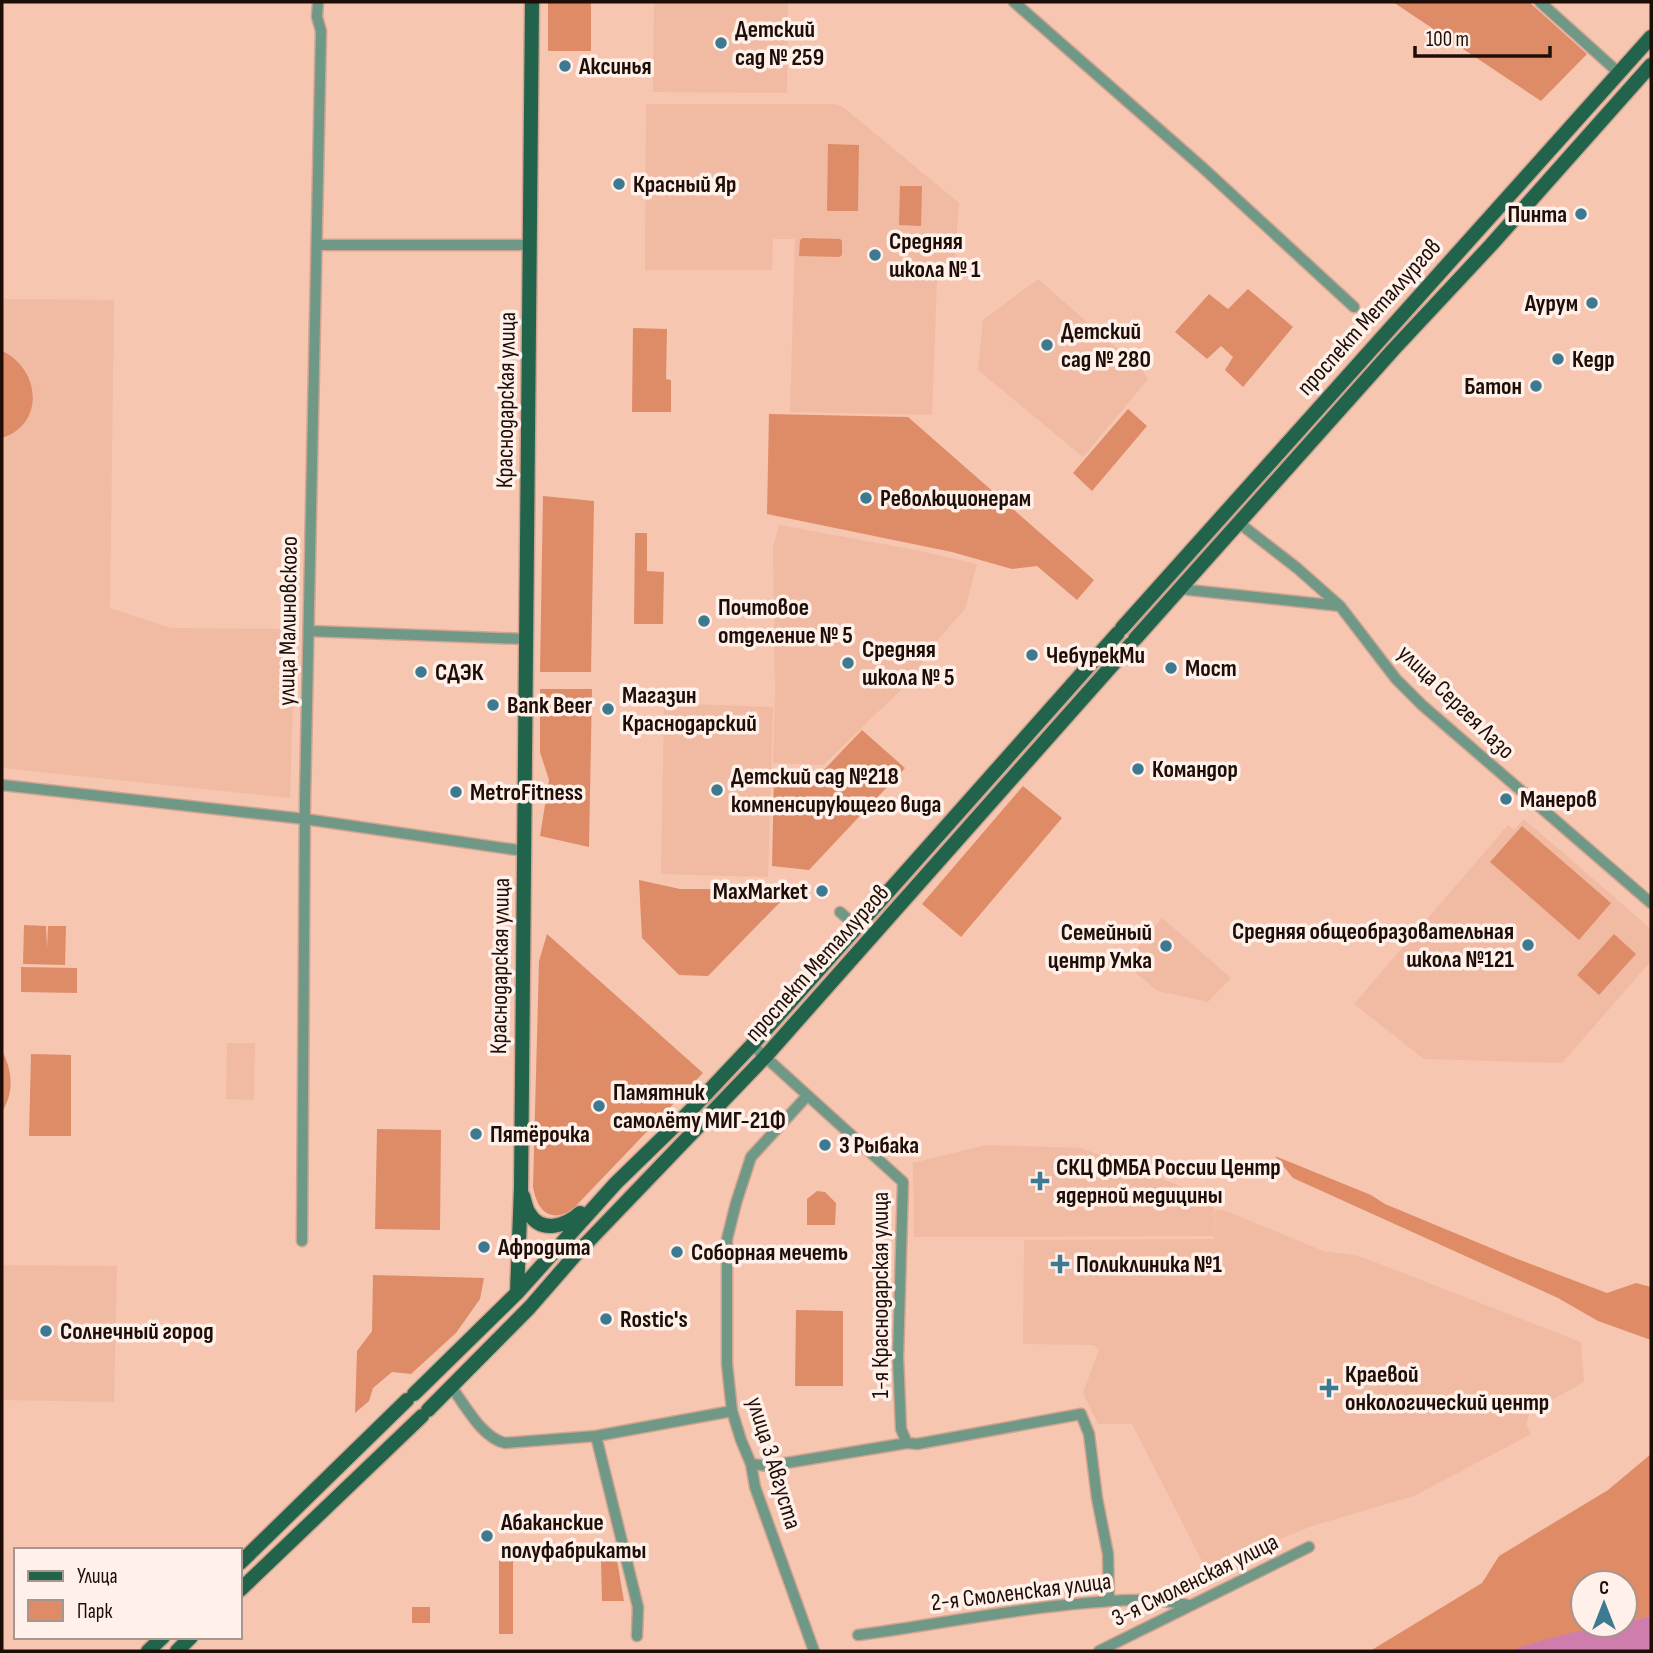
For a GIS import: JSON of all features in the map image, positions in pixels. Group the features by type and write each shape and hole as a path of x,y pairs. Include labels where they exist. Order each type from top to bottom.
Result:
{"main road":[{"name":"Краснодарская улица","path":"517,1293 521,1188 533,2"},
{"name":"проспект Металлургов","path":"242,1561 517,1293 617,1183 752,1045 985,780 1651,37"},
{"name":"проспект Металлургов","path":"242,1588 452,1388 765,1057 1392,351 1651,65"},
{"path":"1225,514 1240,523"},
{"path":"521,1188 528,1212 534,1219 556,1227 569,1223 617,1183"},
{"path":"517,1293 530,1307"},
{"path":"148,1651 161,1639"}],"street":[{"name":"улица Малиновского","path":"302,1241 305,819 321,32 317,17 318,2"},
{"path":"1014,2 1202,167 1354,307"},
{"path":"1540,2 1619,73"},
{"path":"317,245 530,245"},
{"name":"улица Сергея Лазо","path":"1240,523 1340,606 1396,679 1422,705 1651,903"},
{"path":"1180,589 1340,606"},
{"path":"309,631 525,639"},
{"path":"2,785 305,819 524,851"},
{"path":"840,912 857,927"},
{"name":"1-я Краснодарская улица","path":"752,1045 903,1182 898,1357 901,1429 907,1443"},
{"name":"улица 3 Августа","path":"807,1096 751,1157 736,1203 727,1239 727,1364 732,1411 751,1464 755,1486 814,1651"},
{"path":"452,1388 496,1441 506,1443 596,1437 732,1411"},
{"path":"751,1464 768,1466 907,1443 917,1444 1081,1414 1089,1434 1097,1498 1108,1554 1109,1601"},
{"path":"596,1437 638,1607 637,1636"},
{"name":"3-я Смоленская улица","path":"1099,1651 1309,1547"},
{"name":"2-я Смоленская улица","path":"858,1635 996,1612 1109,1601 1162,1599 1188,1605"}],"shaded area":[{"path":"548,2 591,2 591,51 548,51"},
{"name":"Детский сад № 259","path":"654,2 788,2 787,93 653,92"},
{"name":"Средняя школа № 1","path":"646,104 835,104 843,107 959,203 954,272 950,278 937,279 932,415 790,412 795,239 773,239 772,270 645,270"},
{"name":"Детский сад № 280","path":"1038,279 1143,371 1148,379 1083,457 978,370 983,320"},
{"path":"2,299 114,300 110,608 171,628 295,629 290,798 2,768"},
{"name":"Средняя школа № 5","path":"779,525 977,564 965,609 935,643 908,683 823,765 773,763 773,547"},
{"name":"Детский сад №218 компенсирующего вида","path":"664,703 773,707 768,877 661,874"},
{"path":"1023,786 1062,818 961,937 922,904"},
{"name":"Средняя общеобразовательная школа №121","path":"1524,819 1651,929 1651,961 1562,1063 1424,1059 1354,1004 1508,825 1514,830"},
{"name":"Семейный центр Умка","path":"1162,918 1231,978 1208,1002 1158,991 1124,963"},
{"path":"577,963 632,1013 623,1032 566,1015 563,1000"},
{"path":"557,1013 572,1073 561,1081 555,1093 540,1086 538,1056"},
{"path":"566,1020 622,1037 605,1070 580,1069"},
{"path":"638,1020 677,1053 632,1035"},
{"path":"628,1042 687,1063 689,1071 629,1083 615,1072"},
{"path":"227,1043 255,1043 254,1100 226,1099"},
{"path":"696,1075 655,1121 635,1121 633,1091"},
{"path":"540,1099 554,1104 556,1127 569,1144 545,1205 538,1197 537,1189"},
{"path":"627,1134 639,1137 569,1208 561,1209 587,1149 598,1151 609,1148"},
{"name":"СКЦ ФМБА России Центр ядерной медицины","path":"986,1145 1081,1148 1214,1199 1214,1236 914,1237 913,1163"},
{"path":"1275,1156 1515,1258 1607,1293 1636,1283 1651,1287 1651,1340 1598,1321 1558,1298 1293,1178"},
{"name":"Краевой онкологический центр","path":"1215,1210 1224,1210 1323,1251 1359,1256 1581,1342 1584,1382 1530,1412 1526,1425 1531,1434 1414,1496 1312,1526 1206,1569 1132,1424 1098,1424 1083,1393 1099,1350 1094,1345 1023,1344 1024,1240 1214,1239"},
{"path":"2,1265 117,1266 114,1402 2,1400"},
{"path":"1651,1454 1651,1616 1639,1619 1639,1569 1569,1569 1569,1636 1508,1651 1370,1651 1482,1583 1499,1556 1608,1490"},
{"path":"1651,1616 1651,1651 1508,1651 1569,1634 1569,1639 1639,1639 1639,1619"}],"green space":[{"path":"1393,2 1529,2 1587,54 1541,101"},
{"path":"828,144 859,145 858,211 827,211"},
{"path":"900,186 922,186 921,226 899,225"},
{"path":"840,239 842,255 799,256 800,240"},
{"path":"1248,289 1293,327 1243,387 1225,370 1233,357 1221,346 1207,359 1175,332 1209,294 1228,309"},
{"path":"633,328 667,329 666,379 671,380 671,412 632,412"},
{"path":"2,351 15,359 24,370 33,396 26,421 16,431 2,438"},
{"path":"1128,409 1147,426 1092,491 1073,473"},
{"path":"769,414 908,417 1094,580 1077,600 1037,566 1012,569 952,552 767,514"},
{"path":"543,496 594,501 591,672 540,672"},
{"path":"635,533 647,533 647,571 664,572 663,624 634,624"},
{"path":"540,689 592,689 589,847 540,836 549,780 540,752"},
{"path":"862,730 905,768 809,870 772,866 774,774 820,774"},
{"path":"1522,826 1611,903 1579,940 1490,862"},
{"path":"639,880 680,889 767,889 788,894 708,976 679,975 642,938"},
{"path":"24,925 46,926 47,948 48,926 66,926 65,965 23,964"},
{"path":"547,934 703,1073 571,1211 556,1215 545,1212 537,1202 533,1187 539,961"},
{"path":"1614,934 1636,954 1599,995 1577,975"},
{"path":"21,967 77,968 77,993 21,992"},
{"path":"2,1051 11,1082 9,1097 2,1112"},
{"path":"31,1054 71,1055 71,1136 29,1136"},
{"path":"377,1129 441,1130 440,1230 375,1229"},
{"path":"817,1191 825,1192 836,1203 835,1225 807,1225 807,1199"},
{"path":"373,1275 484,1278 480,1299 456,1333 411,1374 392,1372 373,1388 369,1401 355,1413 357,1351 372,1331"},
{"path":"796,1310 843,1311 843,1386 795,1386"},
{"path":"499,1554 513,1554 513,1634 499,1634"},
{"path":"601,1560 617,1560 624,1601 602,1601"},
{"path":"412,1607 430,1607 430,1623 412,1623"}],"place":[{"name":"Детский сад № 259","path":"721,43"},
{"name":"Аксинья","path":"565,66"},
{"name":"Красный Яр","path":"619,184"},
{"name":"Пинта","path":"1581,214"},
{"name":"Средняя школа № 1","path":"875,255"},
{"name":"Аурум","path":"1592,303"},
{"name":"Детский сад № 280","path":"1047,345"},
{"name":"Кедр","path":"1558,359"},
{"name":"Батон","path":"1536,386"},
{"name":"Революционерам","path":"866,498"},
{"name":"Почтовое отделение № 5","path":"704,621"},
{"name":"ЧебурекМи","path":"1032,655"},
{"name":"Средняя школа № 5","path":"848,663"},
{"name":"Мост","path":"1171,668"},
{"name":"СДЭК","path":"421,672"},
{"name":"Bank Beer","path":"493,705"},
{"name":"Магазин Краснодарский","path":"608,709"},
{"name":"Командор","path":"1138,769"},
{"name":"Детский сад №218 компенсирующего вида","path":"717,790"},
{"name":"MetroFitness","path":"456,792"},
{"name":"Манеров","path":"1506,799"},
{"name":"MaxMarket","path":"822,891"},
{"name":"Средняя общеобразовательная школа №121","path":"1528,945"},
{"name":"Семейный центр Умка","path":"1166,946"},
{"name":"Памятник самолёту МИГ-21Ф","path":"599,1106"},
{"name":"Пятёрочка","path":"476,1134"},
{"name":"3 Рыбака","path":"825,1145"},
{"name":"СКЦ ФМБА России Центр ядерной медицины","path":"1040,1181"},
{"name":"Афродита","path":"484,1247"},
{"name":"Соборная мечеть","path":"677,1252"},
{"name":"Поликлиника №1","path":"1060,1264"},
{"name":"Rostic's","path":"606,1319"},
{"name":"Солнечный город","path":"46,1331"},
{"name":"Краевой онкологический центр","path":"1329,1388"},
{"name":"Абаканские полуфабрикаты","path":"487,1536"}]}
